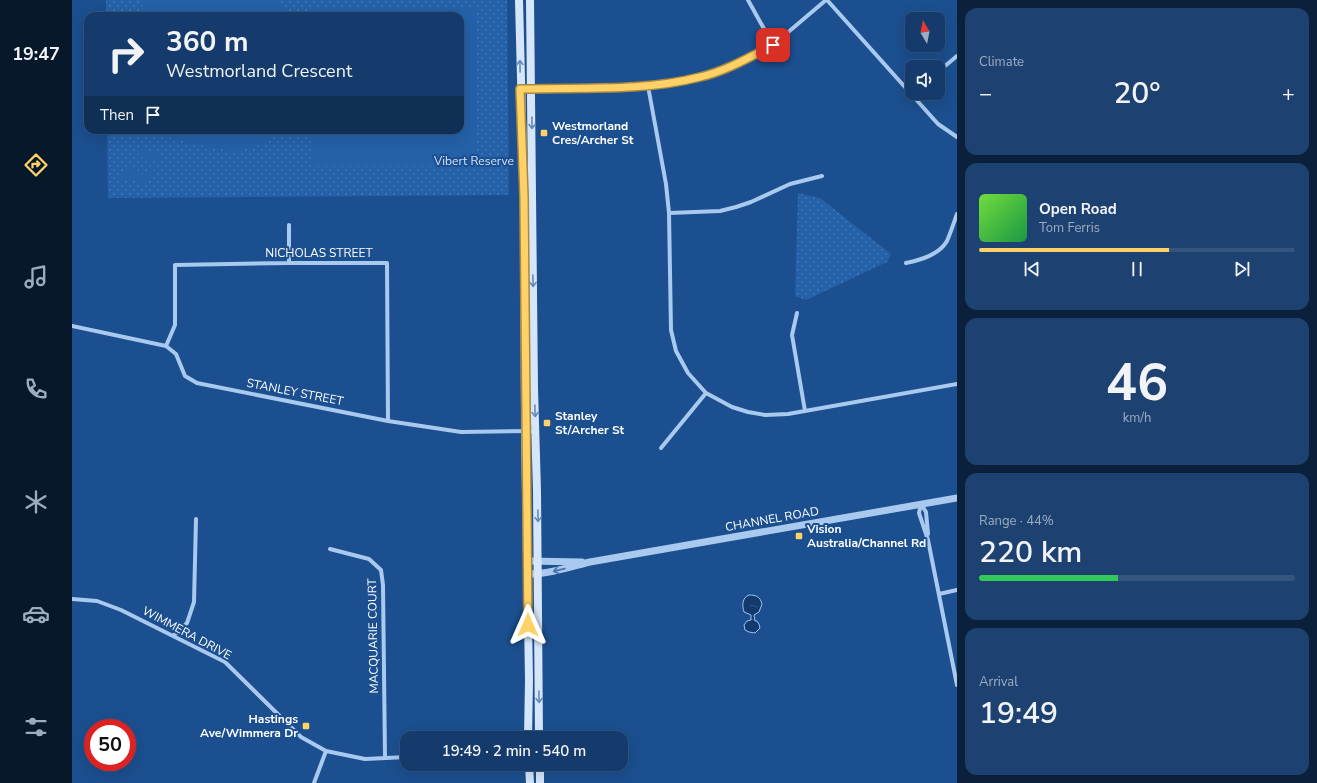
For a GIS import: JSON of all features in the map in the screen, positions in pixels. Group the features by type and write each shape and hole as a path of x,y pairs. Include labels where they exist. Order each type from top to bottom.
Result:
{"main road":[{"path":"520,0 520,89 523,161 524,354 528,561 528,731"},
{"path":"530,0 539,731"},
{"path":"520,21 530,21"},
{"path":"523,161 532,161"},
{"path":"524,259 533,259"},
{"path":"524,354 534,354"},
{"path":"526,491 537,491"},
{"path":"529,680 539,680"},
{"path":"529,771 530,783"},
{"path":"540,771 540,783"}],"street":[{"path":"748,0 773,45"},
{"path":"520,89 648,86 702,77 746,60 773,45 826,0 905,85"},
{"path":"945,66 957,56"},
{"path":"648,86 666,184 669,213 672,330 676,351 688,373 706,393 732,407 765,415 788,414 957,384"},
{"path":"918,100 938,124 957,137"},
{"path":"669,213 720,211 751,202 790,184 822,176"},
{"path":"906,263 925,258 946,242 957,214"},
{"path":"289,225 289,263"},
{"name":"NICHOLAS STREET","path":"166,346 175,325 175,265 387,263 388,421"},
{"path":"797,313 792,335 805,411"},
{"path":"72,326 166,346"},
{"name":"STANLEY STREET","path":"166,346 176,354 185,376 197,383 388,421 461,432 535,431"},
{"path":"662,448 706,393"},
{"name":"CHANNEL ROAD","path":"528,574 558,571 590,562 957,498"},
{"path":"921,504 926,512 928,540"},
{"path":"921,504 919,513 928,540 957,685"},
{"path":"173,636 187,623 194,602 196,519"},
{"name":"MACQUARIE COURT","path":"330,549 369,559 381,570 383,586 385,758"},
{"name":"CHANNEL ROAD","path":"528,561 590,562"},
{"path":"939,594 957,590"},
{"name":"WIMMERA DRIVE","path":"72,599 97,602 122,610 225,662 302,737 326,751 365,759 400,757"},
{"path":"314,783 326,751"}],"green space":[{"name":"Vibert Reserve","path":"106,0 507,0 509,195 108,198 107,134 464,134 464,12 106,12"},
{"path":"145,0 275,0 285,12 139,12"},
{"path":"313,9 477,9 477,166 313,166 313,134 464,134 464,12 313,12"},
{"path":"166,134 275,134 261,145 236,151 212,148 171,138"},
{"path":"142,149 145,151 123,180 120,177"},
{"path":"147,151 150,153 129,182 126,180"},
{"path":"155,151 158,153 136,182 133,180"},
{"path":"160,155 163,158 142,187 139,184"},
{"path":"798,193 820,198 891,254 887,262 806,300 795,296"}],"water":[{"path":"749,595 758,597 762,604 759,612 754,615 755,621 757,621 760,628 755,633 745,630 744,625 747,621 751,620 751,615 744,612 743,607 744,600"}],"place":[{"name":"Westmorland Cres/Archer St","path":"544,133"},
{"name":"Stanley St/Archer St","path":"547,423"},
{"name":"Vision Australia/Channel Rd","path":"799,536"},
{"name":"Hastings Ave/Wimmera Dr","path":"306,726"}],"route":[{"path":"528,625 524,354 524,196 520,89 648,86 678,82 702,77 721,70 746,60 773,45"}]}
